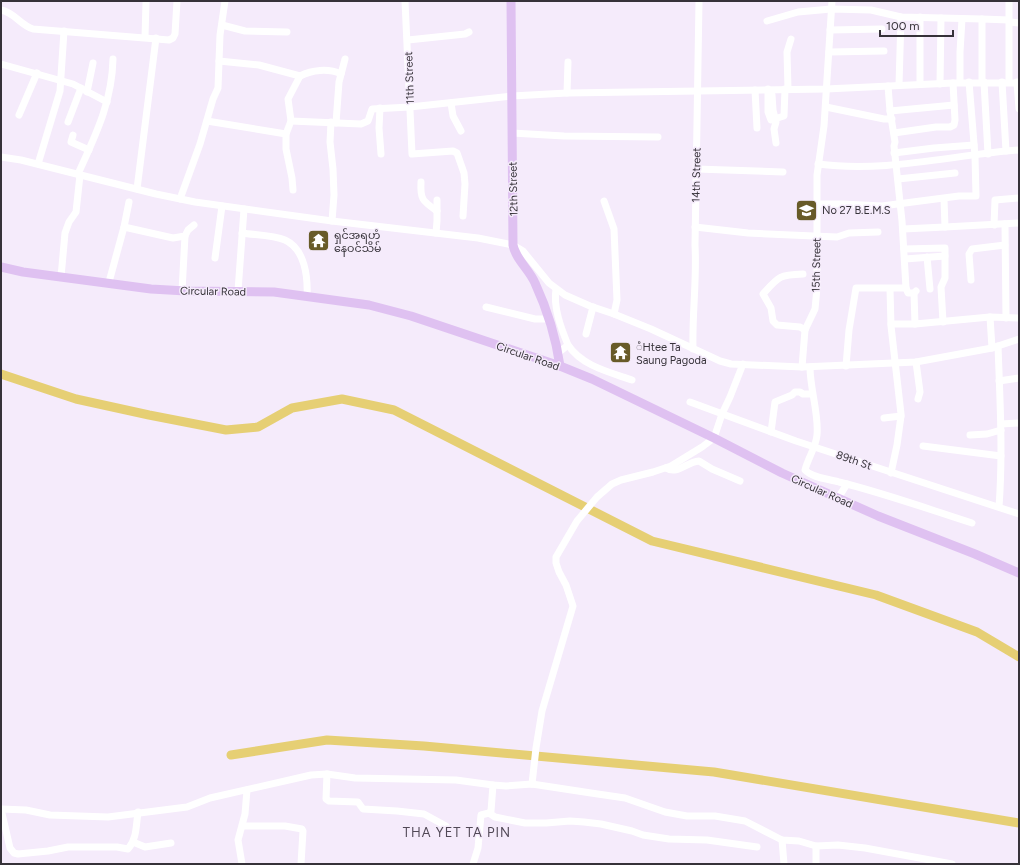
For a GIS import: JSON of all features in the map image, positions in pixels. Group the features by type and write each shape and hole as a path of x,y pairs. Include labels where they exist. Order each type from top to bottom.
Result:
{"main road":[{"name":"12th Street","path":"511,1 513,245 516,253 535,281 548,319 558,353 560,366"},
{"name":"Circular Road","path":"1,267 23,272 110,282 151,289 182,291 274,292 369,305 411,316 560,366 592,379 714,438 782,473 878,516 1019,573"}],"street":[{"path":"2,12 12,14 28,27 33,29 169,40 173,38 176,29 177,1"},
{"path":"180,199 218,88 225,1"},
{"name":"11th Street","path":"405,1 408,40 412,154 453,151 458,153 464,173 465,184 462,216"},
{"name":"14th Street","path":"693,349 692,325 696,270 695,228 699,1"},
{"name":"15th Street","path":"832,1 826,107 817,175 817,288 815,309 804,330 806,367 817,424 817,436 805,470 815,476 847,484"},
{"path":"1006,151 1006,82 1009,1"},
{"path":"145,37 146,2"},
{"path":"767,21 798,12 832,9 871,10 902,17 982,19 1019,23"},
{"path":"899,85 902,17"},
{"path":"920,17 920,84"},
{"path":"940,84 941,18"},
{"path":"894,133 952,126 955,124 954,105 962,19"},
{"path":"982,19 983,82 988,154"},
{"path":"222,25 245,31 287,32"},
{"path":"830,30 882,29"},
{"path":"38,164 59,97 64,31"},
{"path":"408,40 465,34 468,32"},
{"path":"137,189 156,38"},
{"path":"774,120 784,116 787,89 787,52 791,39"},
{"path":"829,52 884,51"},
{"path":"61,277 65,234 69,222 76,212 79,175 100,125 107,102 111,87 113,59"},
{"path":"332,221 334,195 330,142 341,74 345,59"},
{"path":"219,61 259,65 300,76 312,71 322,70 341,74"},
{"path":"567,93 568,62"},
{"path":"68,122 84,90 93,63"},
{"path":"1,64 26,72 37,73 61,80 107,102"},
{"path":"20,115 37,73"},
{"path":"293,190 286,149 286,134 291,121 288,98 300,76"},
{"path":"817,204 882,206 959,196 976,196 975,156 969,82"},
{"path":"291,121 365,123 368,121 372,109 410,107 512,96 567,93 826,89 969,82 1018,82 1019,110"},
{"path":"888,86 894,133 894,153 898,179 906,288 908,293 915,292 915,324"},
{"path":"771,89 768,112 772,120 774,120"},
{"path":"771,89 774,120 776,122 774,129 776,143"},
{"path":"755,90 757,128"},
{"path":"451,103 453,116 461,131"},
{"path":"890,110 954,105"},
{"path":"826,107 884,119 892,119"},
{"path":"380,108 380,154"},
{"path":"755,112 768,112"},
{"path":"207,122 286,134"},
{"path":"512,133 564,136 658,136"},
{"path":"72,135 71,142 89,150"},
{"path":"894,153 974,145"},
{"path":"818,164 848,167 896,165 1019,150"},
{"path":"1,157 21,160 180,199 332,221 478,238 513,245 523,251 549,283 565,295 651,329 720,362 731,364 806,367 916,362 995,347 1019,339"},
{"path":"696,169 783,172"},
{"path":"898,179 955,173"},
{"path":"421,182 421,195 423,200 437,212"},
{"path":"994,225 995,200 1019,198"},
{"path":"944,199 945,227"},
{"path":"436,233 437,200"},
{"path":"604,201 614,229 617,300 614,314"},
{"path":"110,282 124,228 128,202"},
{"path":"215,258 222,206"},
{"path":"238,291 244,209"},
{"path":"902,229 1019,223"},
{"path":"1005,224 1006,318"},
{"path":"182,291 185,236 188,230 194,225"},
{"path":"124,228 173,238 185,236"},
{"path":"695,228 748,233 837,237 849,233 878,232"},
{"path":"242,233 280,238 293,245 302,258 306,278 307,297"},
{"path":"971,280 970,250 1005,245"},
{"path":"904,249 945,248 945,278 941,287 943,322"},
{"path":"905,259 945,256"},
{"path":"927,257 930,289"},
{"path":"803,274 785,275 772,283 763,294 771,308 773,321 777,325 800,327 804,330"},
{"path":"846,366 849,330 856,288 906,288"},
{"path":"556,289 555,296 558,315 568,344 572,350 585,362 632,380"},
{"path":"890,289 891,324 901,416 898,445 891,473"},
{"path":"486,307 535,319 548,319"},
{"path":"586,334 593,307"},
{"path":"990,317 999,381 1001,427 1001,483 999,507"},
{"path":"891,324 915,324 990,317 1019,318"},
{"path":"558,353 568,344"},
{"path":"916,362 920,392 918,399"},
{"path":"589,504 612,484 621,480 666,468 702,447 714,438 742,364"},
{"path":"999,381 1019,378"},
{"path":"771,432 774,402 792,395 795,392 812,394"},
{"name":"89th St","path":"690,402 814,447 1019,514"},
{"path":"884,418 901,416"},
{"path":"970,435 987,434 1001,427 1019,423"},
{"path":"923,446 1001,456"},
{"path":"666,468 674,471 686,464 699,461 712,469 740,481"},
{"path":"532,784 542,711 570,614 568,600 552,563 552,559 575,520 601,489 614,479 676,462"},
{"path":"838,498 847,484 972,523"},
{"path":"327,774 326,799 328,802 358,802 363,809 397,810 424,814 446,826"},
{"path":"138,812 133,842 128,849 68,847 48,851 14,853 10,848 1,809 26,810 50,815 102,817 138,812 187,807 210,798 311,775 327,774 355,778 456,780 493,785 532,784 625,798 665,812 679,815 715,816 745,821 782,840 816,846 838,845 865,848 907,855 921,861 952,864"},
{"path":"489,813 493,785"},
{"path":"242,864 238,840 245,814 247,790"},
{"path":"473,864 478,848 481,815 489,813 495,817 525,823 570,821 584,822 669,839 707,840 726,844 757,847"},
{"path":"242,826 285,826 302,829 304,831 301,864"},
{"path":"782,840 784,864"},
{"path":"133,842 141,847 172,843"},
{"path":"816,846 816,864"}],"waterway":[{"path":"1,374 76,399 226,430 258,427 292,408 342,399 394,410 652,541 876,595 977,632 1019,657"},
{"path":"231,755 327,740 424,746 714,772 1019,823"}],"place":[{"name":"No 27 B.E.M.S","path":"806,210"},
{"name":"ရှင်အရဟံ နေဝင်သိမ်","path":"319,241"},
{"name":"ံHtee Ta Saung Pagoda","path":"621,353"}],"district":[{"name":"THA YET TA PIN","path":"457,832"}]}
